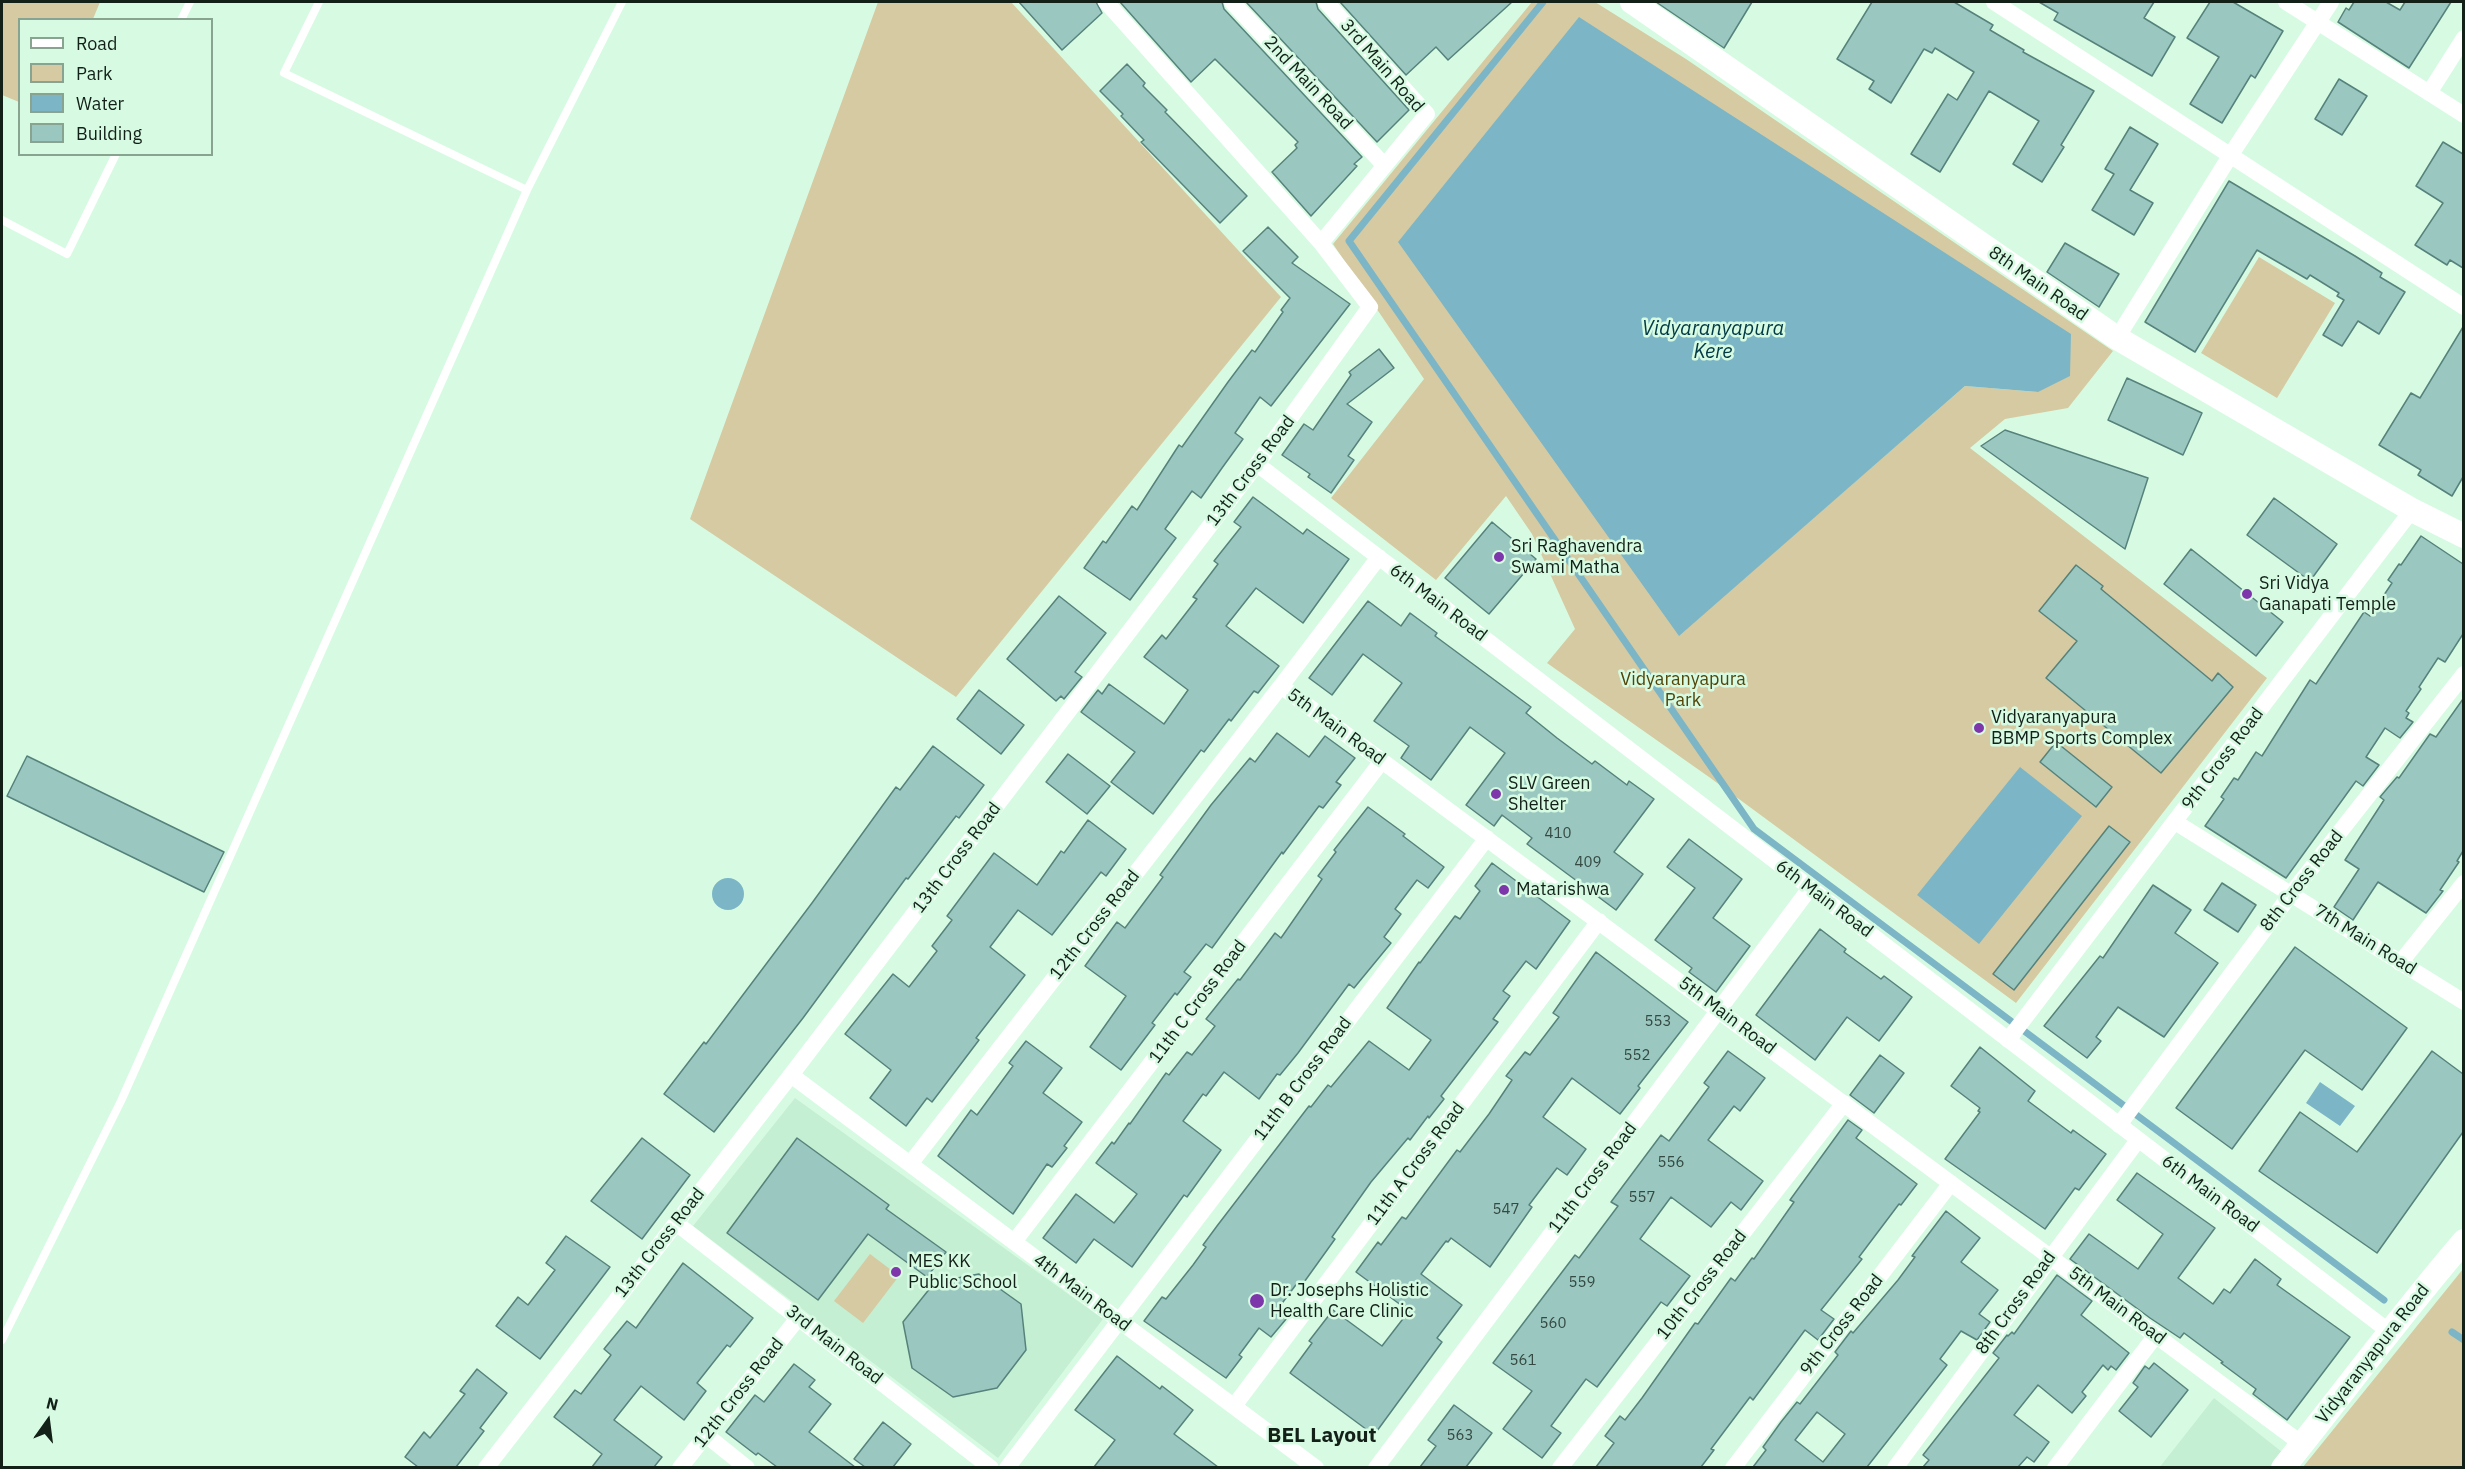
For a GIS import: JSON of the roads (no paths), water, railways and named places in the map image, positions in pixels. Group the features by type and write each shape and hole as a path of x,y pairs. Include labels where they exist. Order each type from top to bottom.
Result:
{"street":[{"path":"1106,2 1321,243"},
{"name":"2nd Main Road","path":"1232,2 1384,165"},
{"name":"3rd Main Road","path":"1321,243 1427,114 1326,2"},
{"name":"8th Main Road","path":"1632,2 2117,338 2412,510 2463,536"},
{"path":"1994,2 2463,308"},
{"path":"2286,2 2463,115"},
{"path":"2117,338 2230,156 2331,2"},
{"path":"2429,93 2463,38"},
{"name":"13th Cross Road","path":"486,1467 791,1075 1257,464 1370,307 1321,243"},
{"name":"6th Main Road","path":"1257,464 2391,1333"},
{"name":"9th Cross Road","path":"2008,1040 2412,510"},
{"name":"5th Main Road","path":"1378,557 1281,686 2302,1444"},
{"name":"8th Cross Road","path":"2119,1125 2291,894 2463,674"},
{"name":"12th Cross Road","path":"910,1164 1281,686"},
{"name":"11th C Cross Road","path":"1014,1242 1383,761"},
{"name":"7th Main Road","path":"2175,822 2463,1002"},
{"name":"11th B Cross Road","path":"1007,1467 1487,838"},
{"path":"2400,963 2463,883"},
{"name":"11th Cross Road","path":"1376,1467 1810,888"},
{"name":"11th A Cross Road","path":"1233,1406 1599,921"},
{"name":"4th Main Road","path":"791,1075 1316,1467"},
{"name":"10th Cross Road","path":"1560,1467 1844,1103"},
{"name":"8th Cross Road","path":"1895,1467 2138,1140"},
{"name":"9th Cross Road","path":"1733,1467 1951,1183"},
{"name":"3rd Main Road","path":"676,1223 992,1467"},
{"name":"Vidyaranyapura Road","path":"2283,1467 2391,1333 2417,1295 2463,1240"},
{"name":"12th Cross Road","path":"680,1467 798,1318"},
{"path":"2055,1467 2156,1335"},
{"path":"706,1436 747,1467"}],"lane":[{"path":"182,18 190,2"},
{"path":"319,2 284,73 528,190"},
{"path":"2,1340 121,1101 528,190 622,2"},
{"path":"2,220 67,254 115,156"}],"water":[{"name":"Vidyaranyapura Kere","path":"1579,17 2071,334 2070,376 2038,392 1965,386 1679,636 1398,242"},
{"path":"2020,767 2082,816 1979,944 1917,895"},
{"path":"728,878 740,882 744,894 740,906 728,910 716,906 712,894 716,882"},
{"path":"2320,1082 2355,1106 2340,1126 2306,1103"}],"waterway":[{"path":"1543,2 1349,241 1754,829 2384,1300"},
{"path":"2452,1332 2464,1340"}],"place":[{"name":"Sri Raghavendra Swami Matha","path":"1499,557"},
{"name":"Sri Vidya Ganapati Temple","path":"2247,594"},
{"name":"Vidyaranyapura BBMP Sports Complex","path":"1979,728"},
{"name":"SLV Green Shelter","path":"1496,794"},
{"name":"Matarishwa","path":"1504,890"},
{"name":"MES KK Public School","path":"896,1272"},
{"name":"Dr. Josephs Holistic Health Care Clinic","path":"1257,1301"}],"district":[{"name":"BEL Layout","path":"1322,1436"}],"park label":[{"name":"Vidyaranyapura Park","path":"1683,690"}]}
